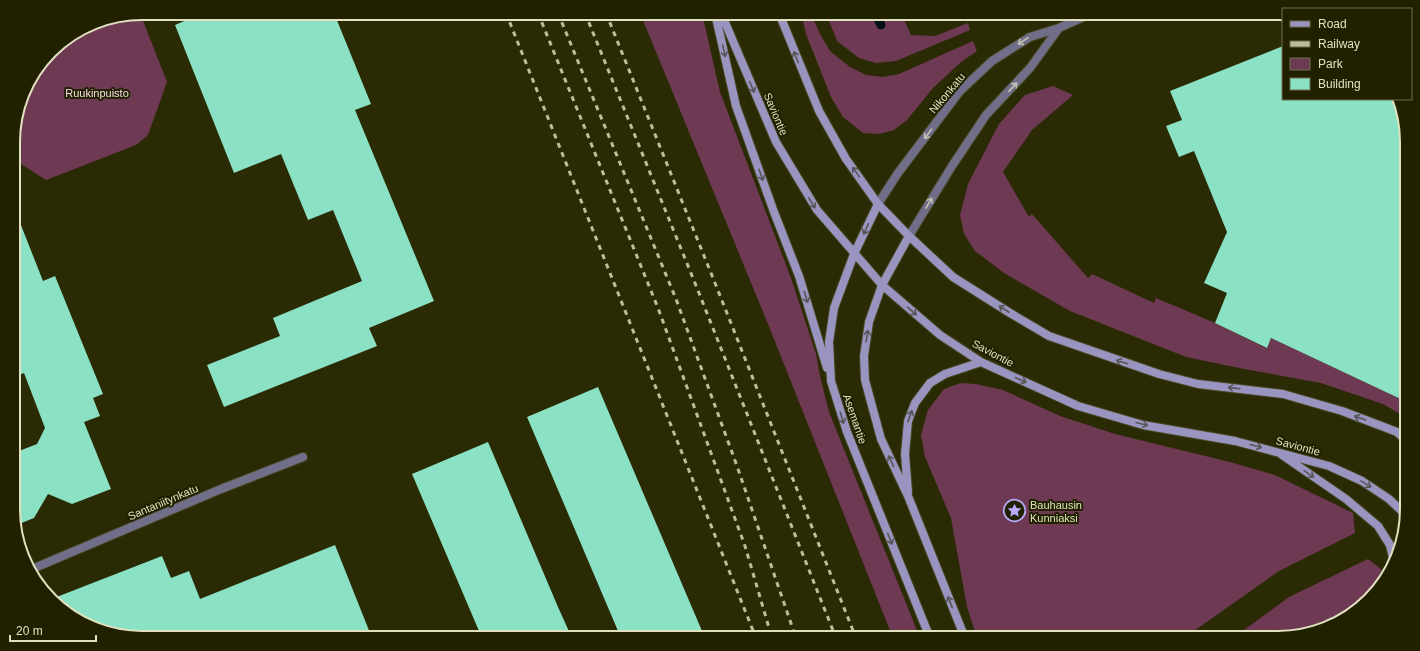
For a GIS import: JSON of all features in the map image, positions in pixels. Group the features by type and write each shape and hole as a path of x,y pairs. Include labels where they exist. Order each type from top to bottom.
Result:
{"main road":[{"path":"717,20 736,106 774,212 799,276 831,381"},
{"name":"Saviontie","path":"724,20 776,142 817,210 882,285 940,336 981,362 1078,406 1143,425 1235,441 1330,466 1362,481 1389,499 1400,509"},
{"path":"782,20 819,111 846,158 878,204 909,236 953,277 1049,336 1159,374 1198,384 1283,394 1342,411 1400,434"},
{"name":"Asemantie","path":"878,204 854,254 834,308 829,342 831,381 847,432 927,631"},
{"name":"Asemantie","path":"909,236 882,285 869,322 864,356 865,380 881,439 908,496 962,631"},
{"path":"908,496 905,454 908,421 915,403 930,383 945,374 981,362"},
{"path":"1397,432 1400,435"},
{"path":"1277,452 1346,499 1378,526 1390,546 1392,554"}],"street":[{"name":"Nikonkatu","path":"878,204 898,173 960,91 992,61 1030,37 1059,28 1077,20"},
{"name":"Nikonkatu","path":"909,236 952,166 986,115 1030,68 1059,28"},
{"name":"Santaniitynkatu","path":"35,568 303,457"}],"green space":[{"name":"Ruukinpuisto","path":"143,20 167,82 148,135 136,145 46,180 20,163 20,134 22,118 29,95 36,81 50,62 74,41 103,26 118,22"},
{"path":"643,20 704,20 720,92 791,278 816,354 829,412 917,631 890,631 768,324"},
{"path":"803,20 814,20 830,51 850,67 866,75 883,77 899,74 973,41 977,51 961,62 933,88 907,120 894,130 879,134 863,133 843,117 831,97 806,34"},
{"path":"829,20 904,20 911,35 935,36 968,23 970,30 896,61 876,63 859,58 837,41"},
{"path":"1053,86 1073,95 1032,130 1003,172 1029,217 1032,214 1088,278 1092,274 1154,303 1156,298 1215,323 1266,348 1271,338 1400,399 1400,414 1383,404 1321,383 1186,357 1070,311 1004,273 975,251 964,234 960,215 968,184 999,124 1025,95"},
{"path":"961,383 976,384 1003,390 1060,416 1115,434 1230,462 1275,475 1353,513 1355,533 1279,571 1194,631 975,631 967,607 951,518 925,457 921,435 928,410 944,389"},
{"path":"1368,559 1382,570 1379,577 1370,589 1358,601 1346,610 1317,625 1286,631 1243,631 1289,597"}],"building":[{"path":"187,20 337,20 371,104 355,110 434,301 369,328 377,346 224,407 207,365 280,336 273,318 362,281 333,210 308,220 281,154 234,173 175,25"},
{"path":"1282,46 1282,100 1393,100 1399,126 1400,142 1400,399 1271,338 1267,348 1215,323 1227,293 1204,283 1227,232 1194,151 1179,157 1166,126 1182,120 1170,91"},
{"path":"20,223 43,281 55,276 103,394 93,398 100,416 84,422 111,489 72,504 48,494 34,518 21,523 20,451 37,444 45,428 24,373 20,375"},
{"path":"598,387 702,631 618,631 527,417"},
{"path":"488,442 569,631 479,631 412,474"},
{"path":"335,545 369,631 126,630 95,622 81,615 58,597 162,556 171,578 189,571 200,599"}],"waterway":[{"path":"878,20 881,25"}],"railway":[{"path":"509,20 753,631"},
{"path":"541,20 658,308 745,546 770,631"},
{"path":"561,20 676,299 737,466 794,631"},
{"path":"588,20 697,288 833,631"},
{"path":"609,20 853,631"}],"place":[{"name":"Bauhausin Kunniaksi","path":"1014,511"}]}
